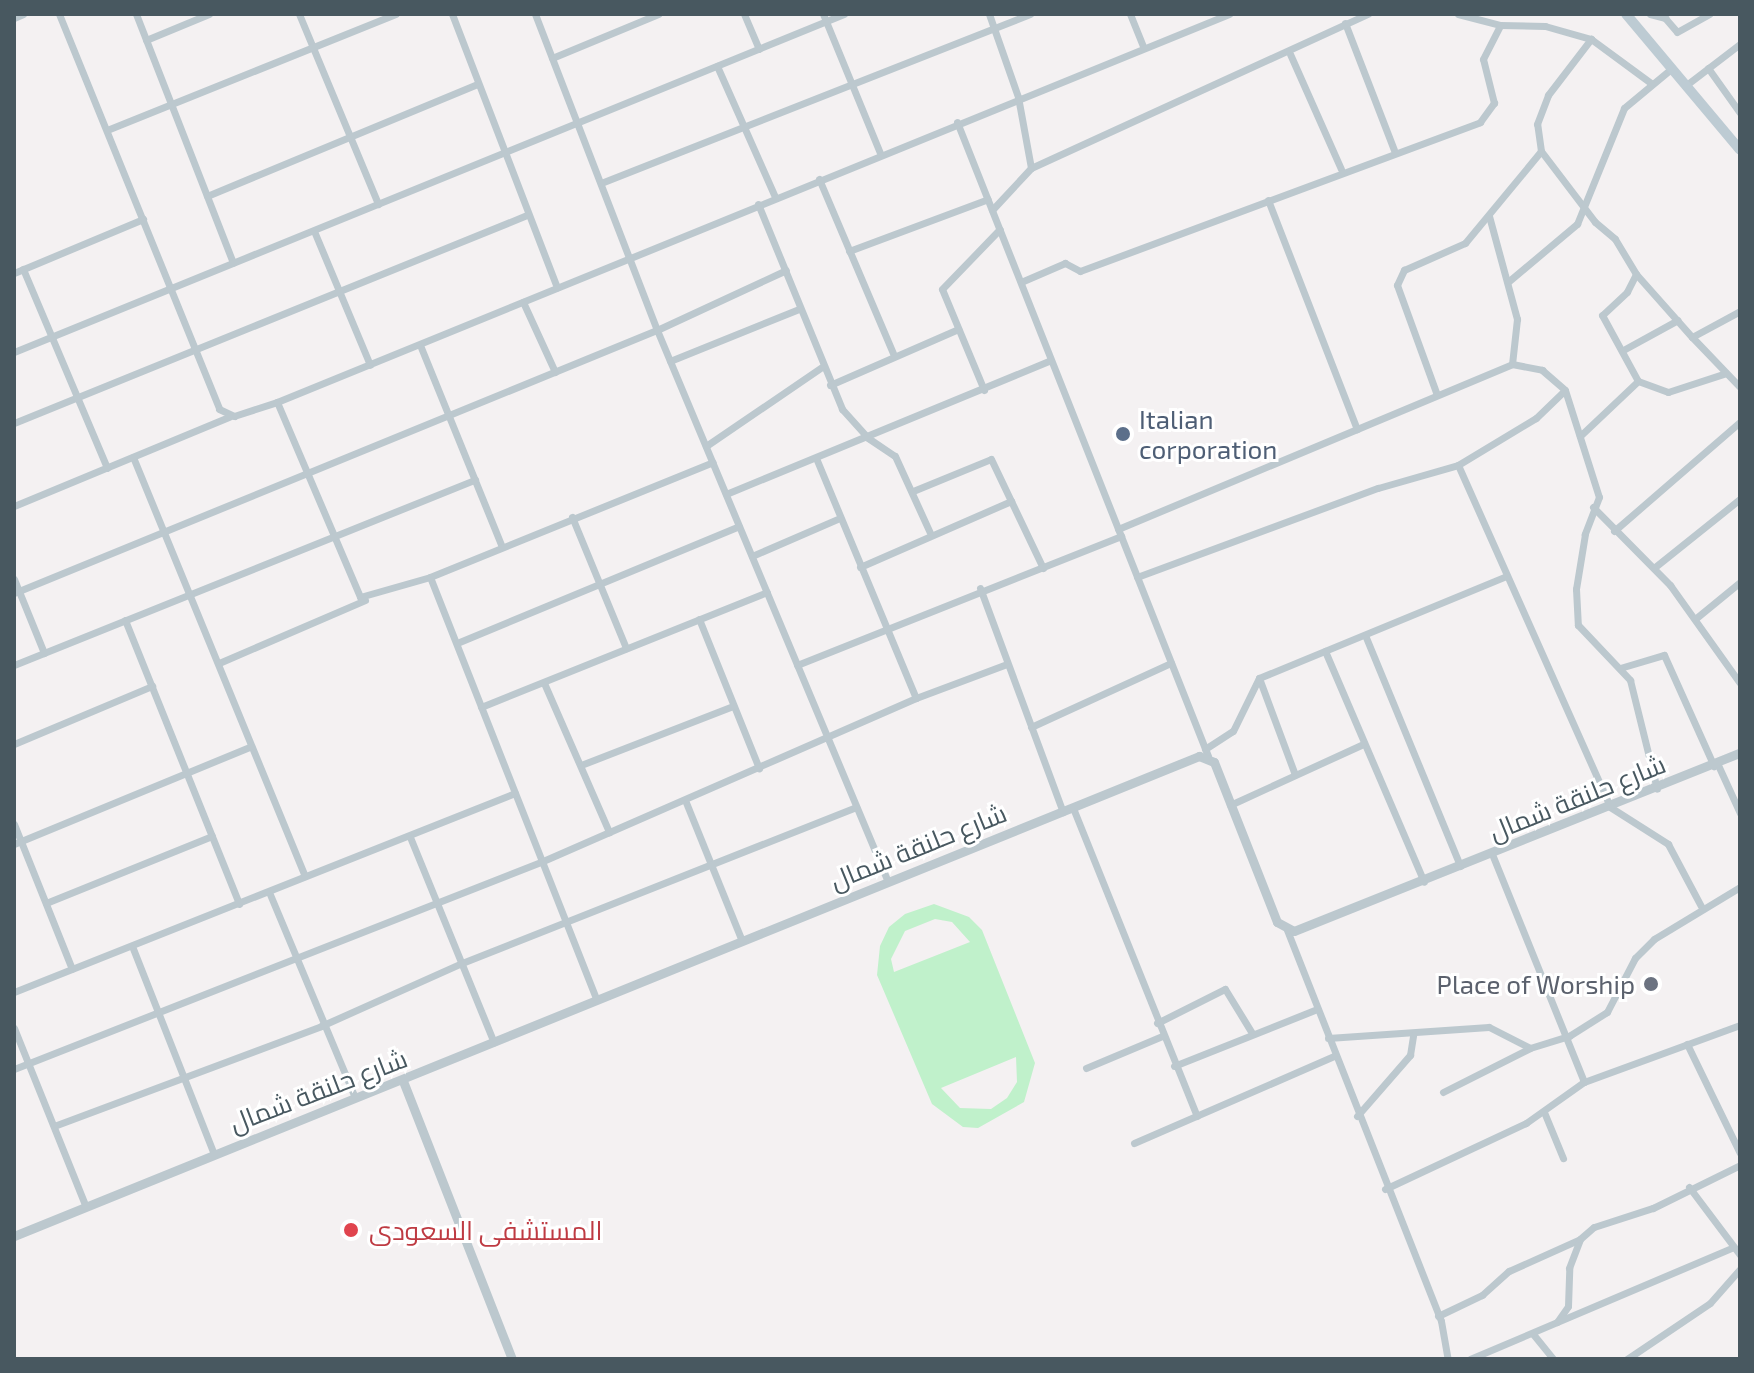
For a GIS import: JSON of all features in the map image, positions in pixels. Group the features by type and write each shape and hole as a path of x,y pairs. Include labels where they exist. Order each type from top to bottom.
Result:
{"main road":[{"path":"1630,15 1740,150"}],"street":[{"path":"14,18 23,14"},
{"path":"59,14 219,409 229,417"},
{"path":"136,14 233,263"},
{"path":"146,40 209,14"},
{"path":"299,14 378,204"},
{"path":"107,130 396,14"},
{"path":"452,14 502,153 557,288"},
{"path":"535,14 657,330 888,882"},
{"path":"552,58 658,14"},
{"path":"744,14 759,49"},
{"path":"14,352 578,124 759,49 825,18 844,14"},
{"path":"989,14 1018,97 1031,168"},
{"path":"601,183 1030,14"},
{"path":"1130,14 1143,46"},
{"path":"14,506 229,417 277,402 420,345 880,153 1229,14"},
{"path":"992,210 1031,168 1290,54 1345,23 1368,14"},
{"path":"1458,14 1500,25 1545,26 1591,39 1651,83"},
{"path":"1650,14 1665,18 1677,32 1709,14"},
{"path":"825,18 880,153"},
{"path":"1345,23 1394,150"},
{"path":"1021,282 1065,263 1080,271 1341,169 1469,126 1489,114 1494,103 1483,59 1500,25"},
{"path":"1591,39 1548,95 1537,124 1541,151 1583,205 1615,239 1636,274 1740,387"},
{"path":"1685,86 1740,44"},
{"path":"1290,54 1341,169"},
{"path":"717,66 775,197"},
{"path":"1708,68 1740,113"},
{"path":"1509,281 1577,224 1624,108 1671,69"},
{"path":"207,196 477,84"},
{"path":"957,122 1206,753 1274,918 1287,930 1385,1189 1438,1316 1448,1359"},
{"path":"1437,395 1397,285 1404,270 1457,248 1489,216 1541,151"},
{"path":"819,179 894,356"},
{"path":"849,251 988,199"},
{"path":"1268,200 1357,429"},
{"path":"758,204 822,367 842,409 868,438 895,456 931,535"},
{"path":"14,423 527,215"},
{"path":"1489,216 1517,319 1512,364"},
{"path":"14,273 143,219"},
{"path":"984,390 942,289 1000,229"},
{"path":"314,231 370,365"},
{"path":"23,269 107,468"},
{"path":"16,592 657,330 786,270"},
{"path":"1636,274 1627,292 1602,315 1625,349 1638,381 1668,392 1726,373"},
{"path":"523,302 555,372"},
{"path":"670,361 799,309"},
{"path":"1692,337 1740,311"},
{"path":"1625,349 1678,320"},
{"path":"830,385 958,329"},
{"path":"420,345 502,547"},
{"path":"726,494 1049,361"},
{"path":"797,665 980,588 1043,568 1119,532 1512,364 1542,370 1565,390 1599,497 1593,507 1574,608 1588,640 1620,668 1636,693 1657,789"},
{"path":"706,446 822,367"},
{"path":"1580,436 1638,381"},
{"path":"1137,577 1378,488 1458,465 1536,418 1565,390"},
{"path":"277,402 365,600"},
{"path":"1614,531 1740,422"},
{"path":"133,457 219,663 249,747 305,876"},
{"path":"816,458 916,698"},
{"path":"913,491 988,459 994,462 1043,568"},
{"path":"219,663 365,600 430,577 713,462"},
{"path":"1458,465 1610,807 1668,844 1701,906"},
{"path":"14,665 475,480"},
{"path":"1655,567 1740,499"},
{"path":"860,567 1011,501"},
{"path":"1593,507 1614,531 1655,567 1737,671 1740,683"},
{"path":"572,517 626,648"},
{"path":"752,556 840,518"},
{"path":"457,643 739,526"},
{"path":"1206,753 1233,731 1259,678 1507,576"},
{"path":"430,577 597,1000"},
{"path":"14,579 16,592 44,653"},
{"path":"1695,619 1740,582"},
{"path":"980,588 1031,727 1197,1116"},
{"path":"481,707 767,592"},
{"path":"699,619 759,768"},
{"path":"125,620 239,904"},
{"path":"1365,635 1461,867"},
{"path":"1325,651 1424,882"},
{"path":"1620,668 1664,655 1740,813"},
{"path":"1031,727 1171,663"},
{"path":"14,1069 543,861 916,698 1007,664"},
{"path":"1259,678 1295,775"},
{"path":"544,683 609,832"},
{"path":"14,744 152,686"},
{"path":"581,765 733,706"},
{"path":"1230,805 1363,744"},
{"path":"17,842 249,747"},
{"name":"شارع حلنقة شمال","path":"14,1236 403,1081 1206,753"},
{"name":"شارع حلنقة شمال","path":"1287,930 1299,930 1424,882 1716,766 1740,753"},
{"path":"14,992 515,793"},
{"path":"685,800 742,941"},
{"path":"54,1126 321,1026 462,963 856,807"},
{"path":"14,824 17,842 72,969"},
{"path":"46,903 212,836"},
{"path":"410,837 494,1043"},
{"path":"1492,854 1569,1036 1584,1082"},
{"path":"1443,1092 1530,1048 1569,1036 1607,1012 1635,958 1701,906 1740,887"},
{"path":"269,892 321,1026 355,1098"},
{"path":"132,946 214,1154"},
{"path":"1157,1023 1225,989 1252,1033"},
{"path":"1174,1066 1317,1009"},
{"path":"1385,1189 1544,1112 1584,1082 1740,1025"},
{"path":"1328,1038 1413,1035 1489,1027 1530,1048"},
{"path":"14,1028 86,1207"},
{"path":"1357,1116 1410,1055 1413,1035"},
{"path":"1086,1068 1162,1036"},
{"path":"1687,1044 1740,1153"},
{"path":"1134,1143 1334,1056"},
{"path":"403,1081 512,1359"},
{"path":"1544,1112 1563,1158"},
{"path":"1438,1316 1482,1295 1509,1271 1580,1239 1594,1227 1653,1208 1689,1187 1740,1165"},
{"path":"1689,1187 1740,1255"},
{"path":"1549,1329 1568,1306 1569,1268 1580,1239"},
{"path":"1470,1359 1549,1329 1732,1248"},
{"path":"1627,1359 1710,1303 1740,1269"},
{"path":"1533,1334 1553,1359"}],"green space":[{"path":"934,904 969,917 982,930 1035,1063 1024,1102 978,1128 963,1127 932,1104 877,975 880,946 889,927 905,914","holes":["935,919 952,922 970,942 894,972 891,959 905,931","1016,1057 1017,1082 1007,1098 991,1109 960,1108 941,1088"]}],"place":[{"name":"Italian corporation","path":"1123,434"},
{"name":"Place of Worship","path":"1651,984"},
{"name":"المستشفى السعودى","path":"351,1230"}]}
